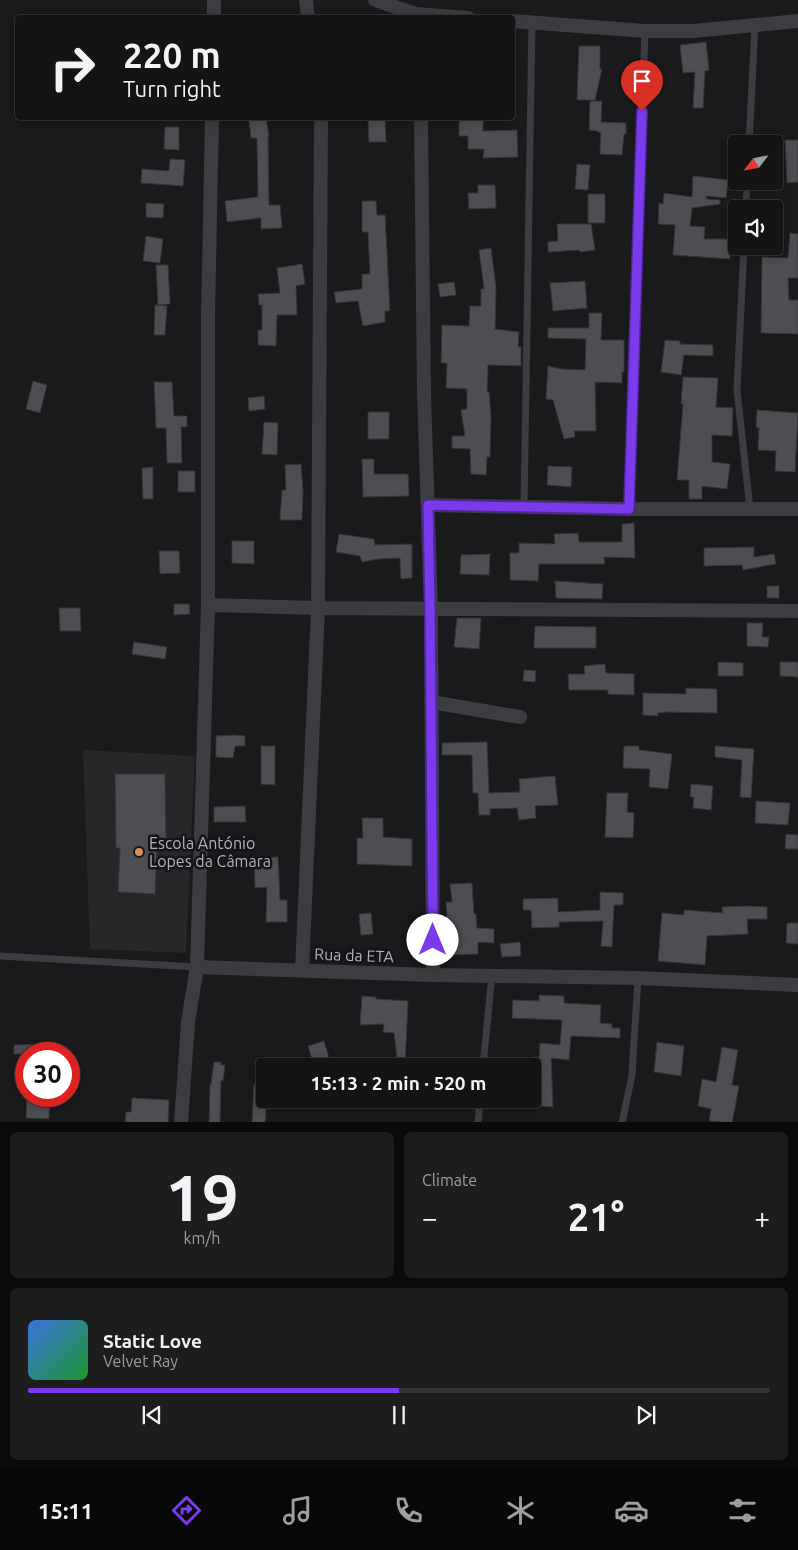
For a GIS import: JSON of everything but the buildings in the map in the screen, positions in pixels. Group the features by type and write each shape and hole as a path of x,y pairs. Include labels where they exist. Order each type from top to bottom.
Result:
{"street":[{"path":"214,0 214,15"},
{"path":"306,0 308,15"},
{"path":"375,0 413,15"},
{"path":"515,21 645,31 693,31 798,21"},
{"path":"181,1122 188,1022 197,967 208,605 208,314 212,120"},
{"path":"302,971 318,608 321,120"},
{"path":"421,120 424,393 430,609 434,975"},
{"path":"428,505 629,509 798,509"},
{"path":"208,605 318,608 798,611"},
{"path":"431,702 520,717"},
{"name":"Rua da ETA","path":"197,967 434,975 638,978 798,985"}],"lane":[{"path":"524,507 532,22"},
{"path":"749,135 755,25"},
{"path":"629,509 645,31"},
{"path":"744,255 737,390 750,509"},
{"name":"Rua da ETA","path":"0,956 197,967"},
{"path":"484,1058 492,976"},
{"path":"622,1122 632,1074 638,978"},
{"path":"478,1122 479,1108"}],"shaded area":[{"name":"Escola António Lopes da Câmara","path":"83,750 195,756 186,953 90,949"}],"place":[{"name":"Escola António Lopes da Câmara","path":"139,852"}],"route":[{"path":"433,940 428,505 629,509 642,111"}]}
